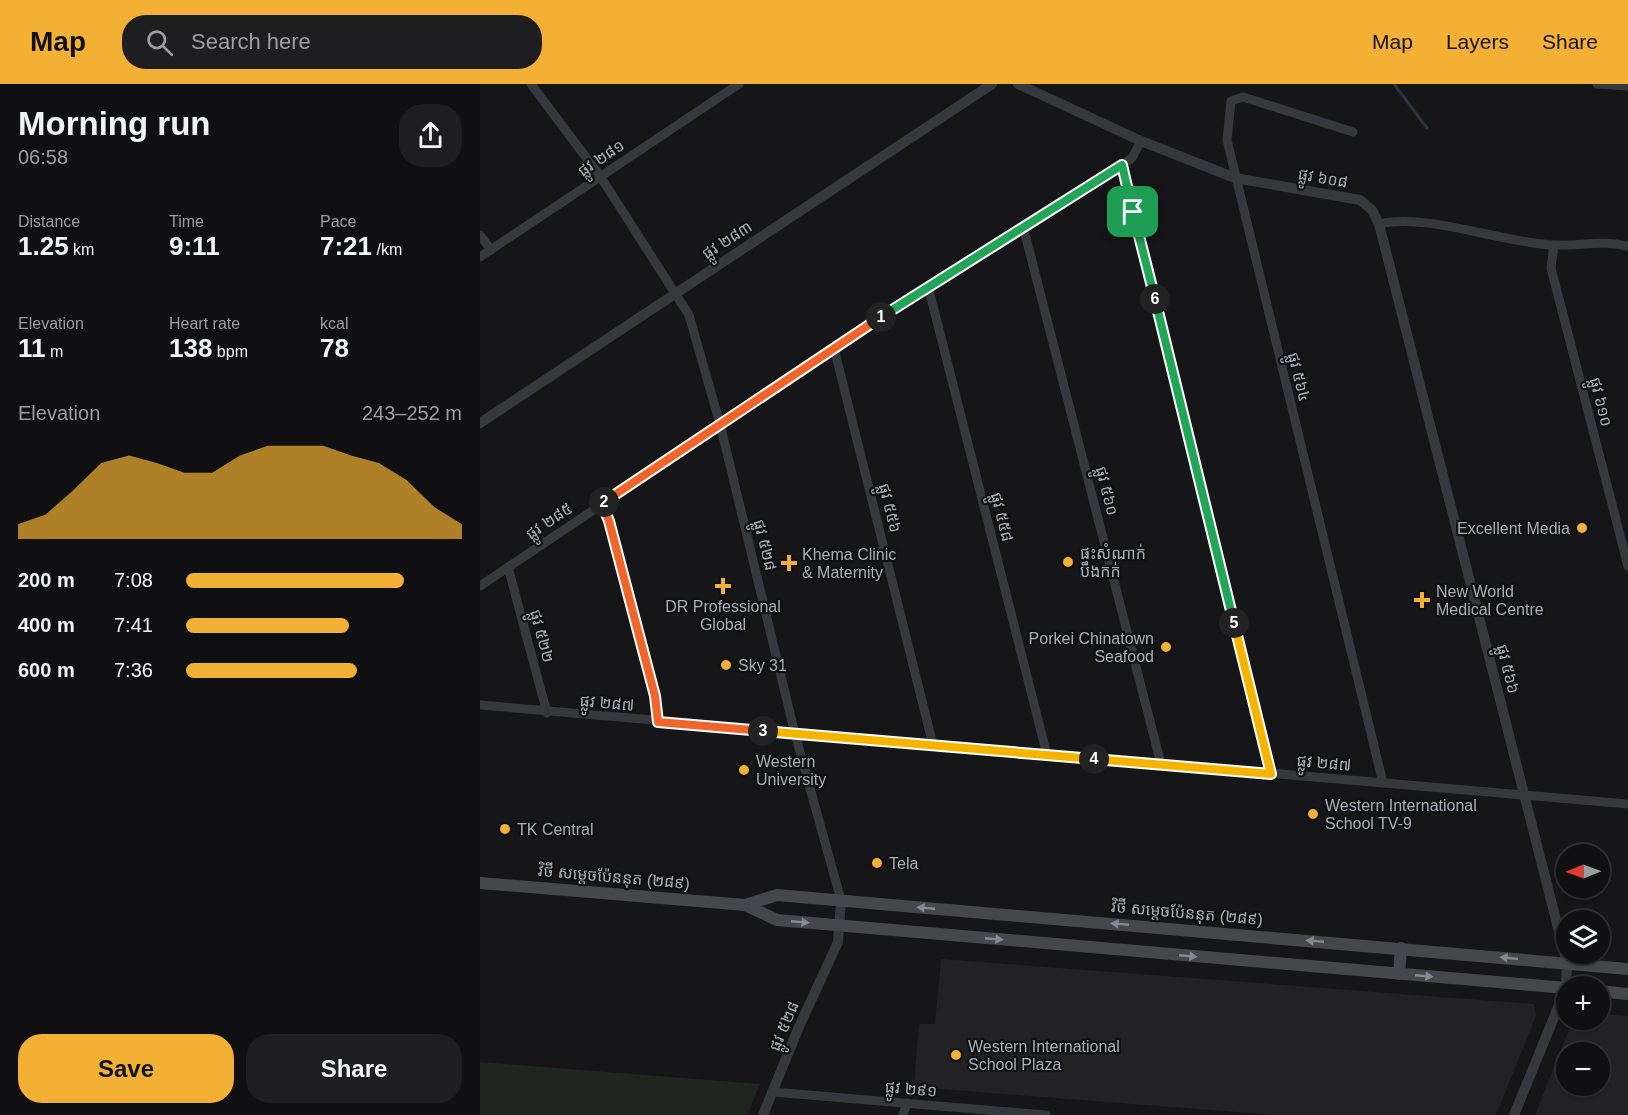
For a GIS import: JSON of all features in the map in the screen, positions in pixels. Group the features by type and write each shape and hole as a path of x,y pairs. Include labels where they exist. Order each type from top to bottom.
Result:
{"main road":[{"name":"វិថី សម្តេចប៉ែននុត (២៨៩)","path":"480,883 745,905 777,920 1556,987"},
{"name":"វិថី សម្តេចប៉ែននុត (២៨៩)","path":"745,905 777,895 1556,962"},
{"path":"1399,974 1401,948"},
{"name":"វិថី សម្តេចប៉ែននុត (២៨៩)","path":"1577,964 1628,969"},
{"path":"1610,992 1628,994"}],"street":[{"name":"ផ្លូវ ៥២៨","path":"531,84 600,176 676,291 689,315 720,424 795,734 841,900 838,942 763,1115"},
{"name":"ផ្លូវ ២៨១","path":"480,257 739,84"},
{"name":"ផ្លូវ ២៨៣","path":"480,423 676,291 992,84"},
{"name":"ផ្លូវ ៦០៨","path":"1018,84 1141,141 1234,178 1360,200 1372,210 1379,224"},
{"path":"1597,84 1628,86"},
{"name":"ផ្លូវ ៥៦៤","path":"1353,132 1242,97 1231,101 1227,140 1234,178 1383,783"},
{"name":"ផ្លូវ ២៨៥","path":"480,586 928,286 1122,165 1132,158 1141,141"},
{"path":"1122,165 1271,774"},
{"path":"1379,224 1394,221 1470,230 1554,245 1600,242 1628,246"},
{"name":"ផ្លូវ ៥៦៦","path":"1379,224 1556,920"},
{"name":"ផ្លូវ ៥៦០","path":"1023,226 1161,764"},
{"path":"480,235 491,250"},
{"name":"ផ្លូវ ៦១០","path":"1554,245 1551,268 1628,566"},
{"name":"ផ្លូវ ៥៥៨","path":"928,286 1047,755"},
{"name":"ផ្លូវ ៥៥៦","path":"834,348 933,745"},
{"path":"602,504 609,521 655,696 658,722"},
{"name":"ផ្លូវ ៥២២","path":"508,567 547,713"},
{"name":"ផ្លូវ ២៨៧","path":"480,705 547,713 1628,804"},
{"name":"ផ្លូវ ៥៦៦","path":"1514,1115 1556,1012"},
{"name":"ផ្លូវ ២៩១","path":"772,1092 1046,1115"},
{"path":"903,1115 907,1103"}],"shaded area":[{"path":"941,959 1534,1004 1536,1016 1496,1115 1274,1115 914,1087 919,1024 935,1024"},
{"path":"1610,1015 1628,1016 1628,1115 1535,1115 1556,1062 1556,1096 1610,1096 1610,1042 1564,1042 1569,1030 1610,1030"},
{"path":"480,1062 760,1084 747,1115 480,1115"}],"waterway":[{"path":"1394,84 1427,128"}],"place":[{"name":"Excellent Media","path":"1582,528"},
{"name":"ផ្ទះសំណាក់ បឹងកក់","path":"1068,562"},
{"name":"Khema Clinic & Maternity","path":"789,563"},
{"name":"DR Professional Global","path":"723,586"},
{"name":"New World Medical Centre","path":"1422,600"},
{"name":"Porkei Chinatown Seafood","path":"1166,647"},
{"name":"Sky 31","path":"726,665"},
{"name":"Western University","path":"744,770"},
{"name":"Western International School TV-9","path":"1313,814"},
{"name":"TK Central","path":"505,829"},
{"name":"Tela","path":"877,863"},
{"name":"Western International School Plaza","path":"956,1055"}],"route":[{"path":"1122,165 1133,212 1271,774 658,722 655,696 609,521 602,504 928,286 1122,165"}]}
